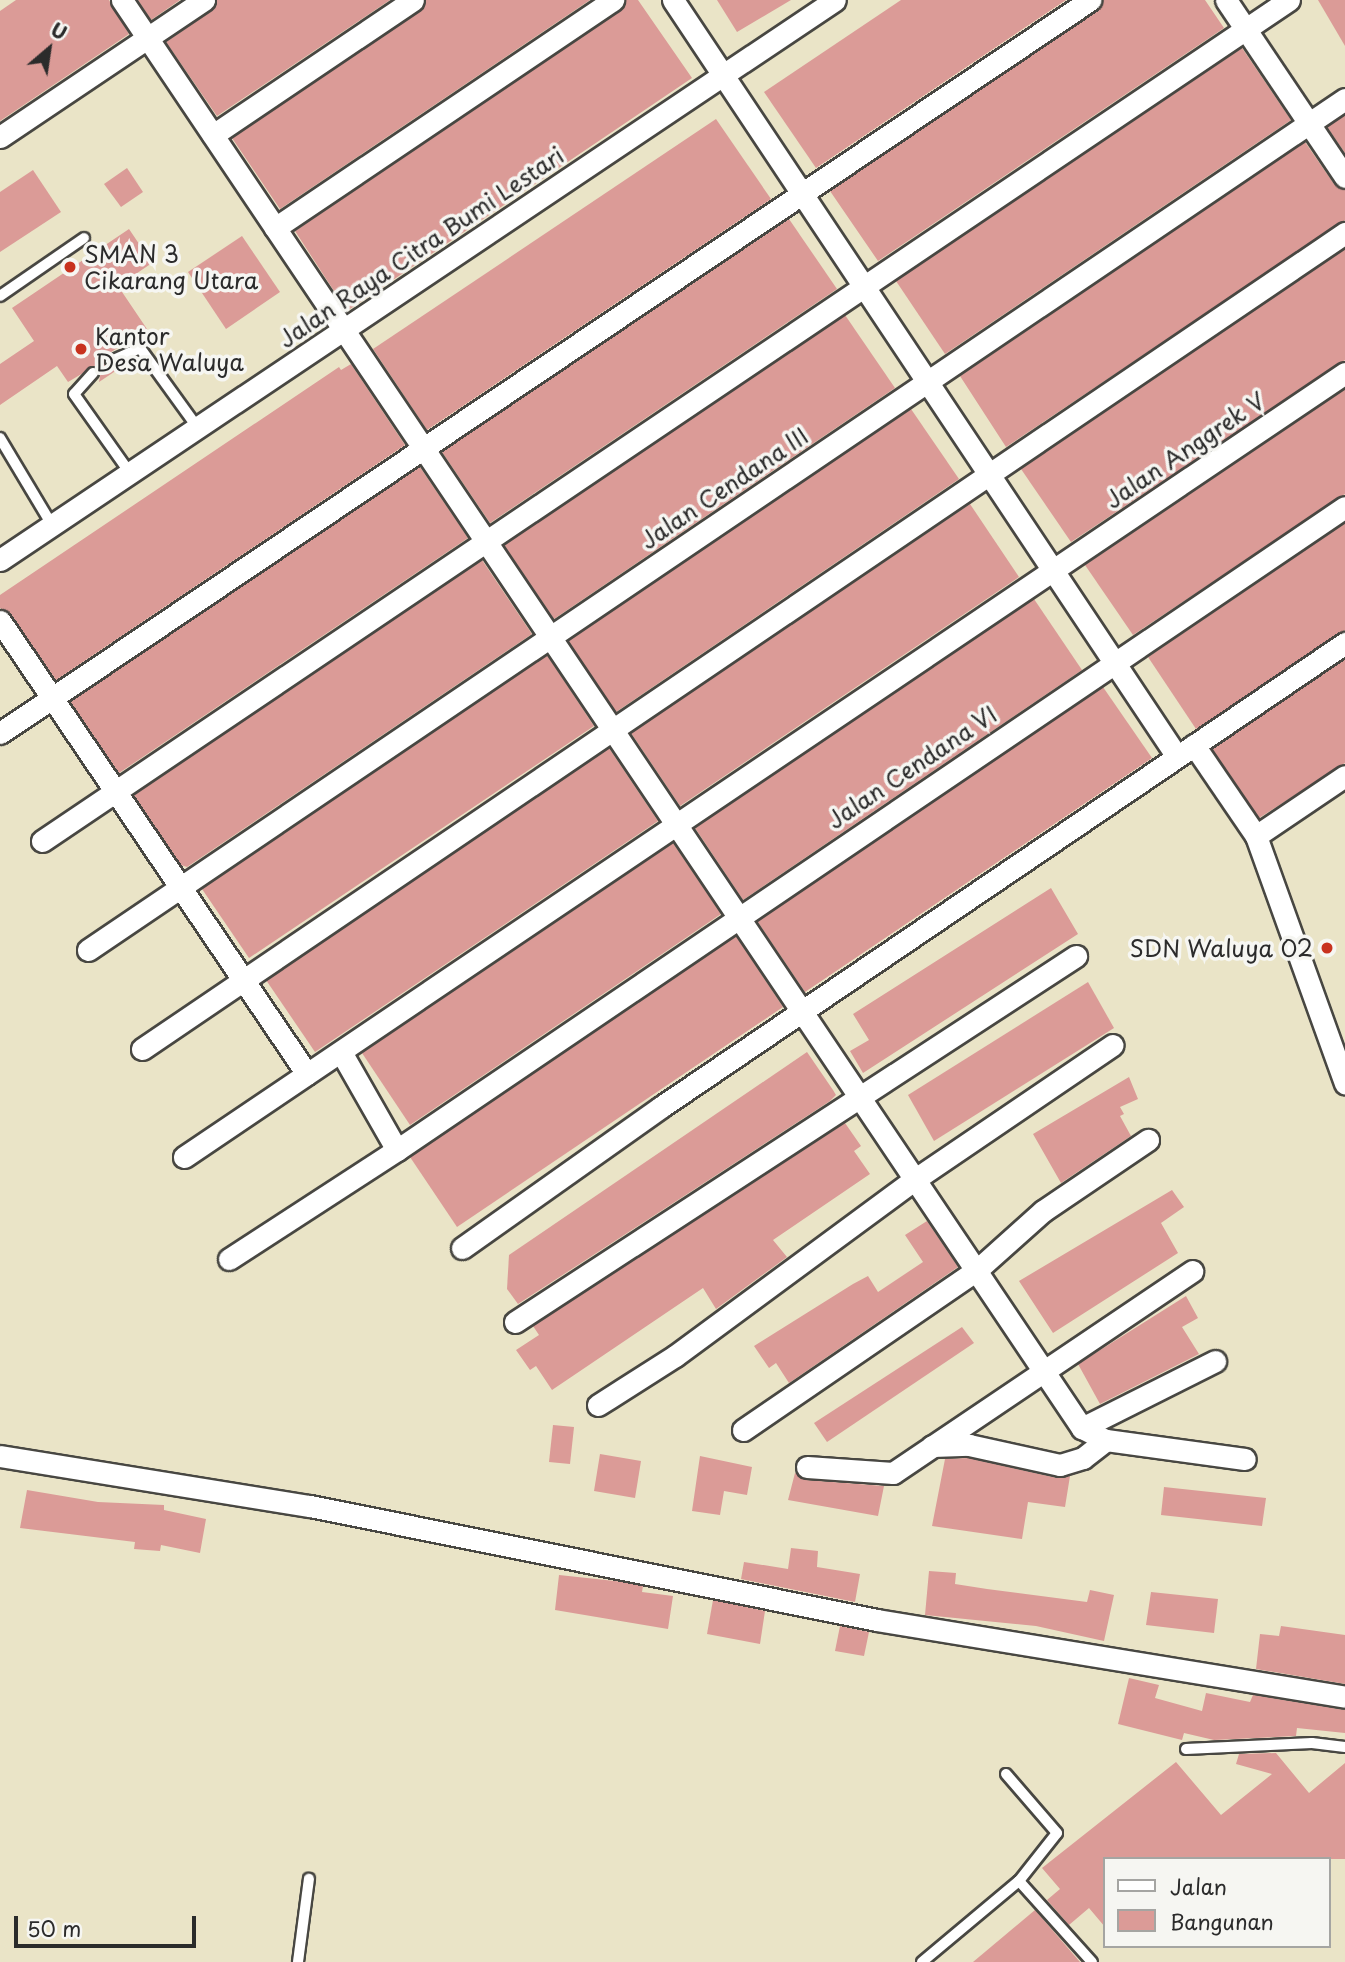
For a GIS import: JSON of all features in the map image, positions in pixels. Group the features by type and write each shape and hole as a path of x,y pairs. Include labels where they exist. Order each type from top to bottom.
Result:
{"street":[{"path":"122,0 1082,1428 1106,1440 1245,1459"},
{"path":"0,136 204,0"},
{"path":"213,135 413,0"},
{"path":"275,228 613,0"},
{"path":"673,0 720,77 803,194 1115,662 1256,836 1340,1055 1345,1083"},
{"name":"Jalan Raya Citra Bumi Lestari","path":"0,560 835,0"},
{"path":"0,733 1090,0"},
{"path":"1226,0 1345,177"},
{"path":"42,841 1289,0"},
{"name":"Jalan Cendana III","path":"88,950 1345,99"},
{"path":"142,1049 1345,233"},
{"name":"Jalan Anggrek V","path":"184,1157 1345,373"},
{"name":"Jalan Cendana VI","path":"229,1259 397,1150 738,916 1345,507"},
{"path":"0,621 55,697 307,1074"},
{"path":"462,1248 570,1169 1345,643"},
{"path":"1256,836 1345,776"},
{"path":"514,1322 1076,956"},
{"path":"598,1405 675,1356 914,1180 1113,1045"},
{"path":"341,1052 397,1150"},
{"path":"743,1430 977,1270 1043,1211 1148,1140"},
{"path":"807,1467 893,1473 1192,1271"},
{"path":"1082,1428 1215,1361"},
{"path":"932,1446 968,1445 1060,1465 1083,1458 1106,1440"},
{"path":"0,1456 310,1506 877,1620 1345,1697"}],"lane":[{"path":"0,296 84,238"},
{"path":"111,361 140,348 198,428"},
{"path":"93,373 74,394 130,473"},
{"path":"0,439 52,525"},
{"path":"1186,1749 1312,1743 1345,1747"},
{"path":"922,1962 1019,1881 1057,1833 1006,1774"},
{"path":"298,1962 309,1879"},
{"path":"1019,1881 1092,1962"}],"building":[{"path":"16,0 109,0 129,34 0,121 0,11"},
{"path":"138,0 180,0 151,20"},
{"path":"217,0 390,0 217,116 166,42 211,11"},
{"path":"426,0 590,0 280,209 232,138 420,11"},
{"path":"626,0 638,0 692,78 347,311 295,231 620,11"},
{"path":"717,0 791,0 737,32"},
{"path":"901,0 1066,0 816,168 764,92"},
{"path":"1103,0 1205,0 1224,28 878,261 830,191 1097,11"},
{"path":"1318,0 1345,0 1345,46"},
{"path":"1242,48 1291,120 945,354 896,281"},
{"path":"1345,115 1345,153 1327,127"},
{"path":"716,119 771,199 427,430 373,349"},
{"path":"1305,142 1334,184 1345,190 1345,220 1006,447 960,376"},
{"path":"127,168 143,192 121,207 104,184"},
{"path":"33,170 61,212 0,252 0,192"},
{"path":"789,219 837,289 490,523 442,452"},
{"path":"129,229 152,263 118,286 147,329 105,356 106,367 117,370 99,382 101,371 95,366 68,382 57,366 0,405 0,364 34,341 12,308"},
{"path":"242,236 280,292 226,329 188,272"},
{"path":"1345,249 1345,360 1071,542 1021,469"},
{"path":"845,315 895,388 554,619 504,545"},
{"path":"351,364 405,445 56,680 11,614 0,608 0,595 339,367 341,370"},
{"path":"1345,389 1345,494 1133,635 1085,565"},
{"path":"911,409 959,479 616,712 568,641"},
{"path":"420,467 468,538 119,773 70,701"},
{"path":"970,504 1019,577 680,806 631,733"},
{"path":"1345,523 1345,630 1196,729 1148,657"},
{"path":"482,560 532,634 187,867 181,865 134,795"},
{"path":"1034,599 1082,670 743,900 695,828"},
{"path":"547,655 594,726 249,958 202,889"},
{"path":"1345,659 1345,763 1259,818 1212,749"},
{"path":"1103,687 1152,758 805,992 757,921"},
{"path":"609,748 658,821 315,1052 266,980"},
{"path":"673,843 721,914 410,1125 362,1053"},
{"path":"1051,888 1078,934 863,1073 850,1051 869,1040 853,1014"},
{"path":"736,936 783,1007 457,1227 410,1157"},
{"path":"1088,982 1114,1028 934,1141 908,1095"},
{"path":"807,1052 836,1095 830,1101 518,1304 507,1289 509,1255"},
{"path":"1129,1077 1138,1099 1120,1107 1124,1114 1120,1116 1131,1136 1061,1183 1033,1134"},
{"path":"845,1123 861,1146 854,1151 870,1174 773,1240 787,1257 716,1309 703,1288 552,1390 536,1366 530,1370 516,1350 539,1335 533,1326"},
{"path":"1172,1190 1184,1207 1161,1223 1178,1253 1053,1333 1019,1281"},
{"path":"927,1221 958,1267 789,1383 776,1363 769,1368 754,1346 868,1276 878,1292 923,1262 905,1235"},
{"path":"1186,1296 1198,1318 1182,1327 1199,1354 1100,1404 1078,1364"},
{"path":"962,1327 974,1343 827,1442 814,1423"},
{"path":"553,1425 574,1427 570,1464 549,1462"},
{"path":"600,1454 641,1461 635,1498 594,1491"},
{"path":"700,1456 752,1467 747,1495 724,1491 720,1515 692,1511"},
{"path":"968,1458 1057,1478 1070,1476 1065,1507 1028,1502 1022,1539 932,1526 945,1459"},
{"path":"795,1473 806,1480 884,1486 878,1516 788,1500"},
{"path":"1164,1487 1266,1498 1262,1526 1161,1515"},
{"path":"27,1490 98,1502 164,1505 164,1510 206,1519 200,1553 161,1545 160,1551 134,1549 135,1542 20,1528"},
{"path":"791,1548 818,1551 817,1567 860,1574 855,1602 741,1579 744,1562 788,1569"},
{"path":"929,1571 956,1573 955,1584 1087,1602 1090,1590 1114,1595 1104,1641 1036,1626 925,1615"},
{"path":"559,1575 624,1582 643,1586 642,1592 673,1596 668,1629 555,1610"},
{"path":"1151,1592 1218,1599 1214,1633 1146,1625"},
{"path":"713,1600 765,1611 760,1644 707,1634"},
{"path":"840,1626 869,1632 864,1656 835,1651"},
{"path":"1281,1626 1345,1635 1345,1684 1256,1669 1260,1634 1279,1636"},
{"path":"1129,1678 1159,1685 1155,1698 1202,1711 1206,1693 1250,1702 1253,1695 1345,1710 1345,1733 1297,1728 1296,1736 1214,1740 1184,1733 1182,1740 1118,1724"},
{"path":"1276,1753 1309,1793 1345,1763 1345,1859 1104,1857 1104,1926 1089,1908 1069,1925 1047,1900 1060,1889 1042,1868 1176,1762 1221,1815 1272,1774 1236,1764 1239,1754"},
{"path":"1035,1910 1080,1962 973,1962"}],"place":[{"name":"SMAN 3 Cikarang Utara","path":"70,267"},
{"name":"Kantor Desa Waluya","path":"81,349"},
{"name":"SDN Waluya 02","path":"1327,948"}]}
